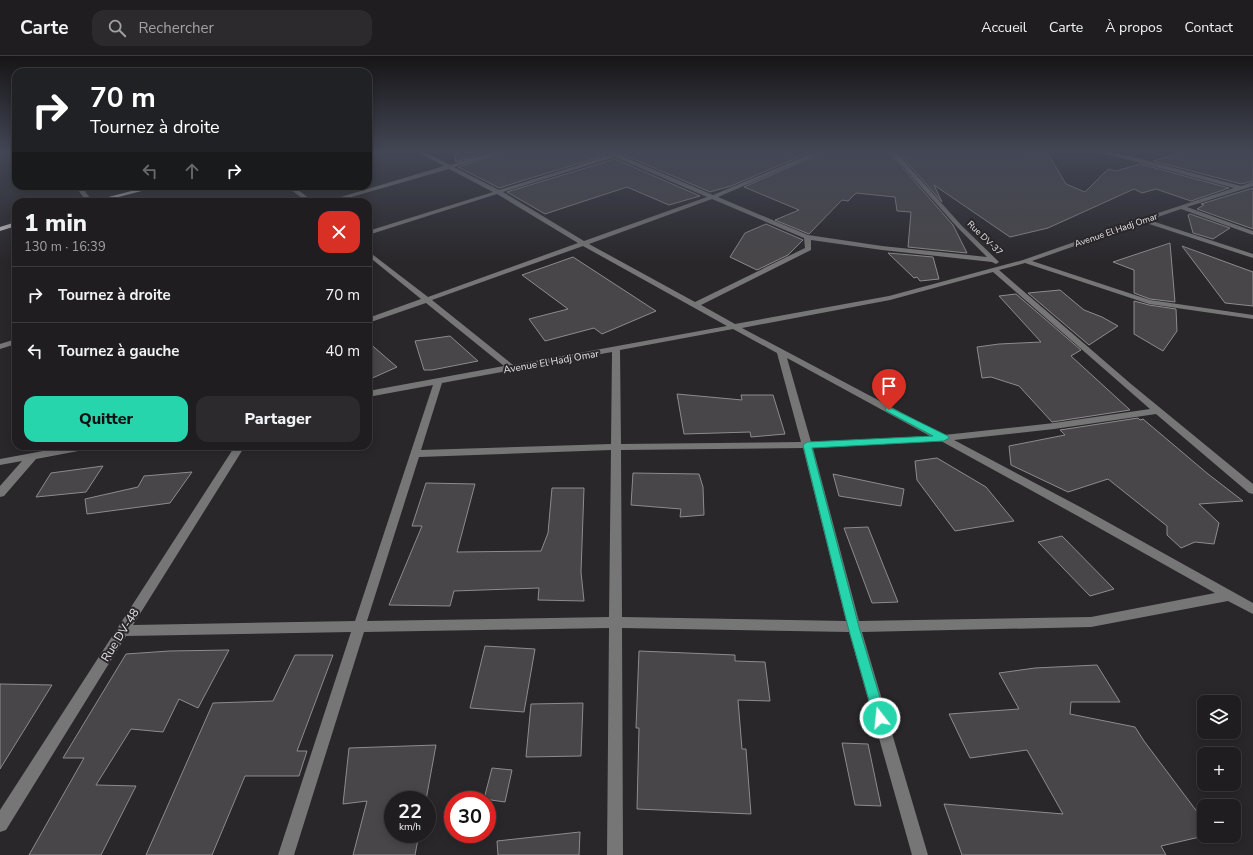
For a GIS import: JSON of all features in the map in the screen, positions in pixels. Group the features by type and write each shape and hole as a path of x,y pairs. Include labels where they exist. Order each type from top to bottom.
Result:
{"main road":[{"path":"108,198 141,190"},
{"path":"0,229 12,225"}],"street":[{"path":"491,188 583,243 695,305 1080,512 1253,609"},
{"path":"372,231 510,188"},
{"path":"692,188 807,237 882,248 995,260"},
{"path":"372,320 733,188"},
{"name":"Rue DV-37","path":"925,188 960,227 995,260 998,269 1159,411 1253,490"},
{"name":"Avenue El Hadj Omar","path":"372,393 890,298 1025,261 1180,207 1240,188"},
{"path":"81,190 88,198"},
{"path":"294,190 306,198"},
{"path":"341,198 369,190"},
{"path":"1180,207 1253,233"},
{"path":"1142,220 1253,256"},
{"path":"695,305 809,249 807,237"},
{"path":"372,256 512,368"},
{"path":"1025,261 1149,302 1253,318"},
{"path":"0,347 12,342"},
{"path":"615,855 616,349"},
{"path":"782,352 854,627 920,855"},
{"path":"286,855 438,382"},
{"path":"415,454 616,447 807,445 944,438 1054,426 1159,411"},
{"path":"0,462 68,450"},
{"name":"Rue DV-48","path":"0,824 237,450"},
{"path":"0,493 32,457"},
{"path":"122,632 615,622 854,627 1091,622 1228,596"}],"building":[{"path":"519,188 623,188 545,214 507,192"},
{"path":"630,188 682,188 700,196 669,205"},
{"path":"701,188 723,188 710,192"},
{"path":"747,188 921,188 953,225 967,253 908,247 911,212 897,211 895,197 856,193 848,201 842,200 809,234 775,220 799,210"},
{"path":"930,188 936,188 942,202"},
{"path":"939,188 1076,188 1085,192 1089,188 1228,188 1191,201 1156,189 1142,193 1134,189 1048,228 1010,237"},
{"path":"1253,188 1253,229 1197,209 1204,205 1201,204"},
{"path":"1190,214 1230,228 1213,239 1193,233 1188,215"},
{"path":"766,224 803,240 788,255 757,270 730,257 745,233"},
{"path":"1170,243 1175,302 1150,299 1134,293 1134,270 1113,262"},
{"path":"1182,246 1253,272 1253,306 1225,303"},
{"path":"888,253 933,257 939,279 920,281 917,277 914,278"},
{"path":"573,257 656,311 602,334 594,328 545,341 529,319 568,309 522,275"},
{"path":"1060,290 1084,310 1102,317 1118,326 1089,345 1028,293"},
{"path":"1016,294 1081,350 1071,356 1130,410 1052,422 1019,386 991,377 982,378 977,347 999,344 1041,342 999,296"},
{"path":"1134,301 1176,309 1177,331 1163,351 1134,334"},
{"path":"450,336 478,361 432,370 424,370 415,341"},
{"path":"372,345 397,367 372,378"},
{"path":"677,394 742,400 741,395 773,395 785,434 751,437 750,432 684,434"},
{"path":"1138,418 1140,420 1143,419 1208,474 1243,501 1199,504 1219,523 1214,544 1195,542 1181,548 1167,535 1167,526 1108,479 1068,492 1011,465 1009,446 1065,435 1060,430"},
{"path":"937,458 986,487 1014,521 955,531 917,480 915,461"},
{"path":"103,466 86,492 36,497 51,473"},
{"path":"192,472 170,503 87,514 85,499 138,487 144,476"},
{"path":"633,473 699,474 703,487 704,515 680,517 681,509 631,505"},
{"path":"833,474 904,489 901,506 839,496"},
{"path":"426,483 475,484 457,552 541,551 548,533 552,488 584,488 581,572 584,601 538,600 539,588 454,591 450,606 389,605 422,526 412,526"},
{"path":"868,527 898,602 872,603 844,528"},
{"path":"1062,536 1114,589 1090,596 1038,542"},
{"path":"485,646 535,649 524,712 470,708"},
{"path":"229,650 198,708 179,699 163,732 131,729 96,785 136,786 101,855 29,855 84,758 63,758 126,654 169,651"},
{"path":"639,651 735,655 735,661 765,662 770,701 738,700 742,749 746,749 751,814 637,809 639,728 636,728"},
{"path":"295,655 333,655 297,751 307,751 299,776 245,776 212,855 146,855 213,703 273,701"},
{"path":"1097,665 1120,702 1071,702 1070,714 1135,727 1197,812 1197,838 1161,846 1166,855 962,855 944,804 1063,814 1027,750 970,758 949,714 1019,709 999,673 1035,668"},
{"path":"0,684 52,685 0,769"},
{"path":"583,703 581,756 526,757 531,704"},
{"path":"842,743 868,744 881,806 855,805"},
{"path":"436,745 428,791 384,791 384,843 417,843 415,855 353,855 367,801 343,804 349,748"},
{"path":"492,768 512,770 505,802 496,801 496,791 486,791"},
{"path":"580,832 579,855 498,855 497,841"}],"route":[{"path":"880,718 854,627 807,445 944,438 889,410"}]}
